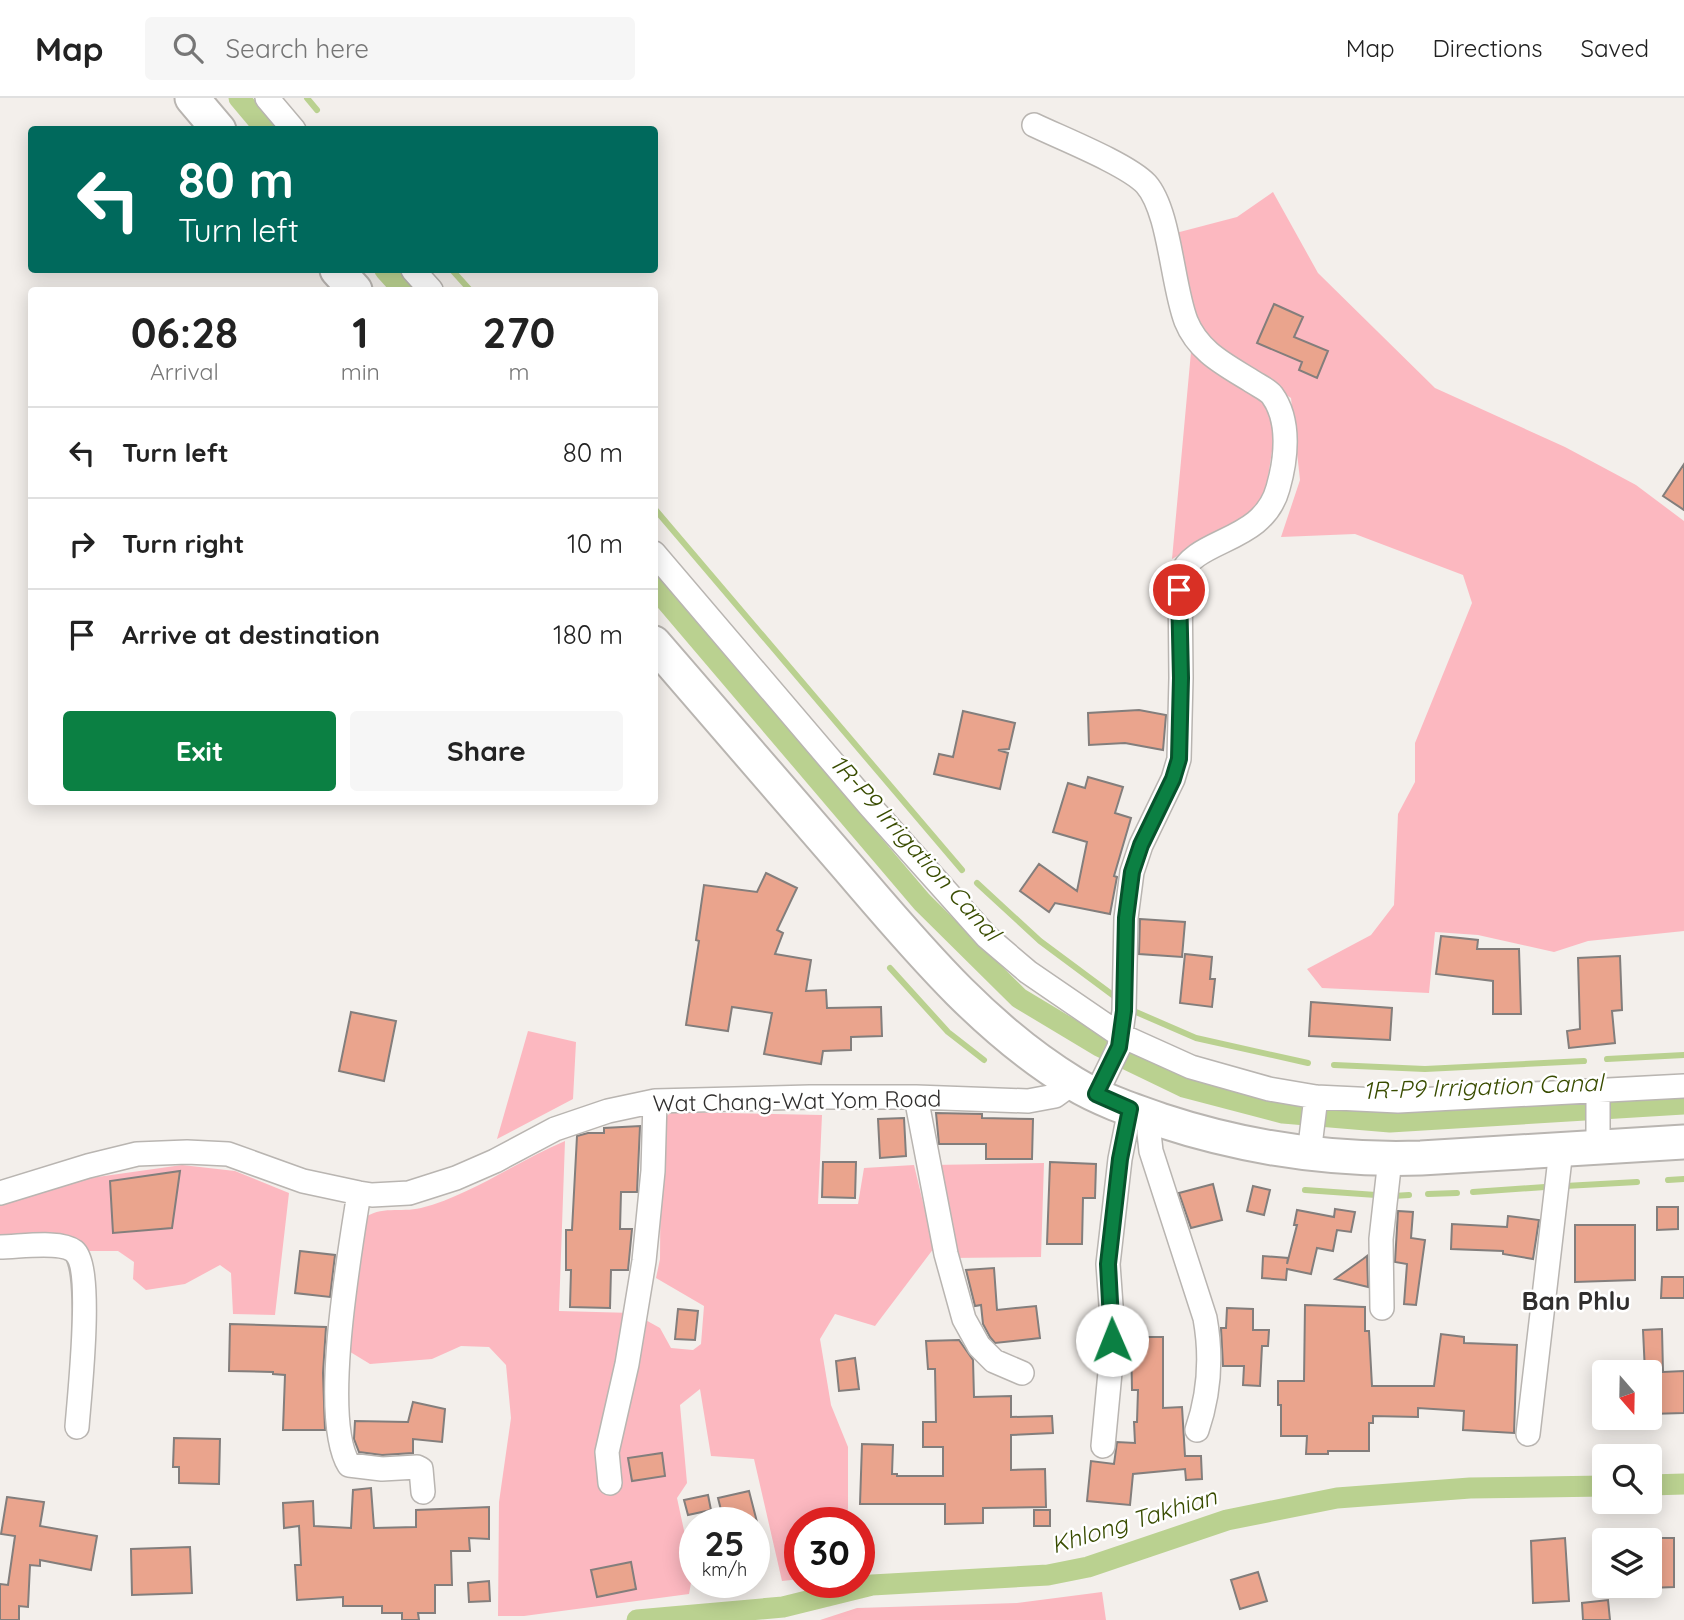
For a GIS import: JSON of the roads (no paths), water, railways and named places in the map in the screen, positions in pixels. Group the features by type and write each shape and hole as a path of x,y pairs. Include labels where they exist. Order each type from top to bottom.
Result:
{"main road":[{"path":"192,98 216,126"},
{"path":"340,273 352,287"},
{"path":"658,648 944,978 1025,1049 1141,1113 1230,1141 1276,1150 1310,1144 1390,1159 1561,1150 1598,1139 1684,1142"}],"street":[{"path":"267,98 291,126"},
{"path":"1034,125 1118,166 1145,184 1162,218 1177,292 1195,339 1206,352 1272,395 1283,420 1285,458 1277,491 1267,508 1244,533 1199,554 1184,565 1180,576 1179,759 1173,779 1141,845 1132,872 1126,918 1124,1011 1120,1041 1092,1084"},
{"path":"416,273 428,287"},
{"path":"658,558 869,806 987,936 1028,972 1120,1041 1191,1067 1315,1104 1598,1096 1684,1086"},
{"name":"Wat Chang-Wat Yom Road","path":"0,1194 88,1166 137,1154 187,1152 228,1154 303,1181 359,1193 409,1193 456,1178 495,1161 555,1129 608,1111 655,1101 916,1097 1028,1101 1092,1084"},
{"path":"1598,1096 1598,1139"},
{"path":"916,1097 946,1254 964,1319 979,1346 994,1361 1022,1374"},
{"path":"610,1483 607,1452 644,1261 653,1171 655,1101"},
{"path":"1310,1144 1315,1104"},
{"path":"1141,1113 1205,1318 1209,1342 1209,1385 1197,1430"},
{"path":"1103,1446 1111,1362 1112,1319 1108,1264 1120,1159 1141,1113"},
{"path":"1528,1434 1561,1150"},
{"path":"1382,1308 1381,1239 1390,1159"},
{"path":"359,1193 341,1309 338,1400 342,1453 349,1465 382,1469 417,1467 421,1469 423,1492"},
{"path":"0,1247 62,1245 76,1252 80,1260 85,1317 77,1427"}],"waterway":[{"name":"1R-P9 Irrigation Canal","path":"239,98 263,126"},
{"path":"307,98 317,110"},
{"name":"1R-P9 Irrigation Canal","path":"388,273 400,287"},
{"path":"455,273 467,287"},
{"path":"658,513 962,870"},
{"name":"1R-P9 Irrigation Canal","path":"658,592 922,902 1019,998 1099,1046 1184,1087 1283,1113 1390,1122 1684,1104"},
{"path":"977,883 1040,941 1114,996"},
{"path":"890,968 948,1032 984,1060"},
{"path":"1136,1012 1196,1038 1308,1063"},
{"path":"1607,1059 1684,1055"},
{"path":"1334,1065 1425,1069 1584,1061"},
{"path":"1668,1180 1684,1179"},
{"path":"1565,1186 1637,1182"},
{"path":"1473,1192 1545,1187"},
{"path":"1305,1190 1376,1195"},
{"path":"1428,1194 1457,1193"},
{"path":"1393,1196 1409,1195"},
{"name":"Khlong Takhian","path":"1662,1485 1684,1484"},
{"name":"Khlong Takhian","path":"637,1620 783,1607 872,1585 1048,1575 1088,1567 1227,1520 1337,1498 1470,1488 1592,1486"}],"district":[{"name":"Ban Phlu","path":"1576,1301"}]}
